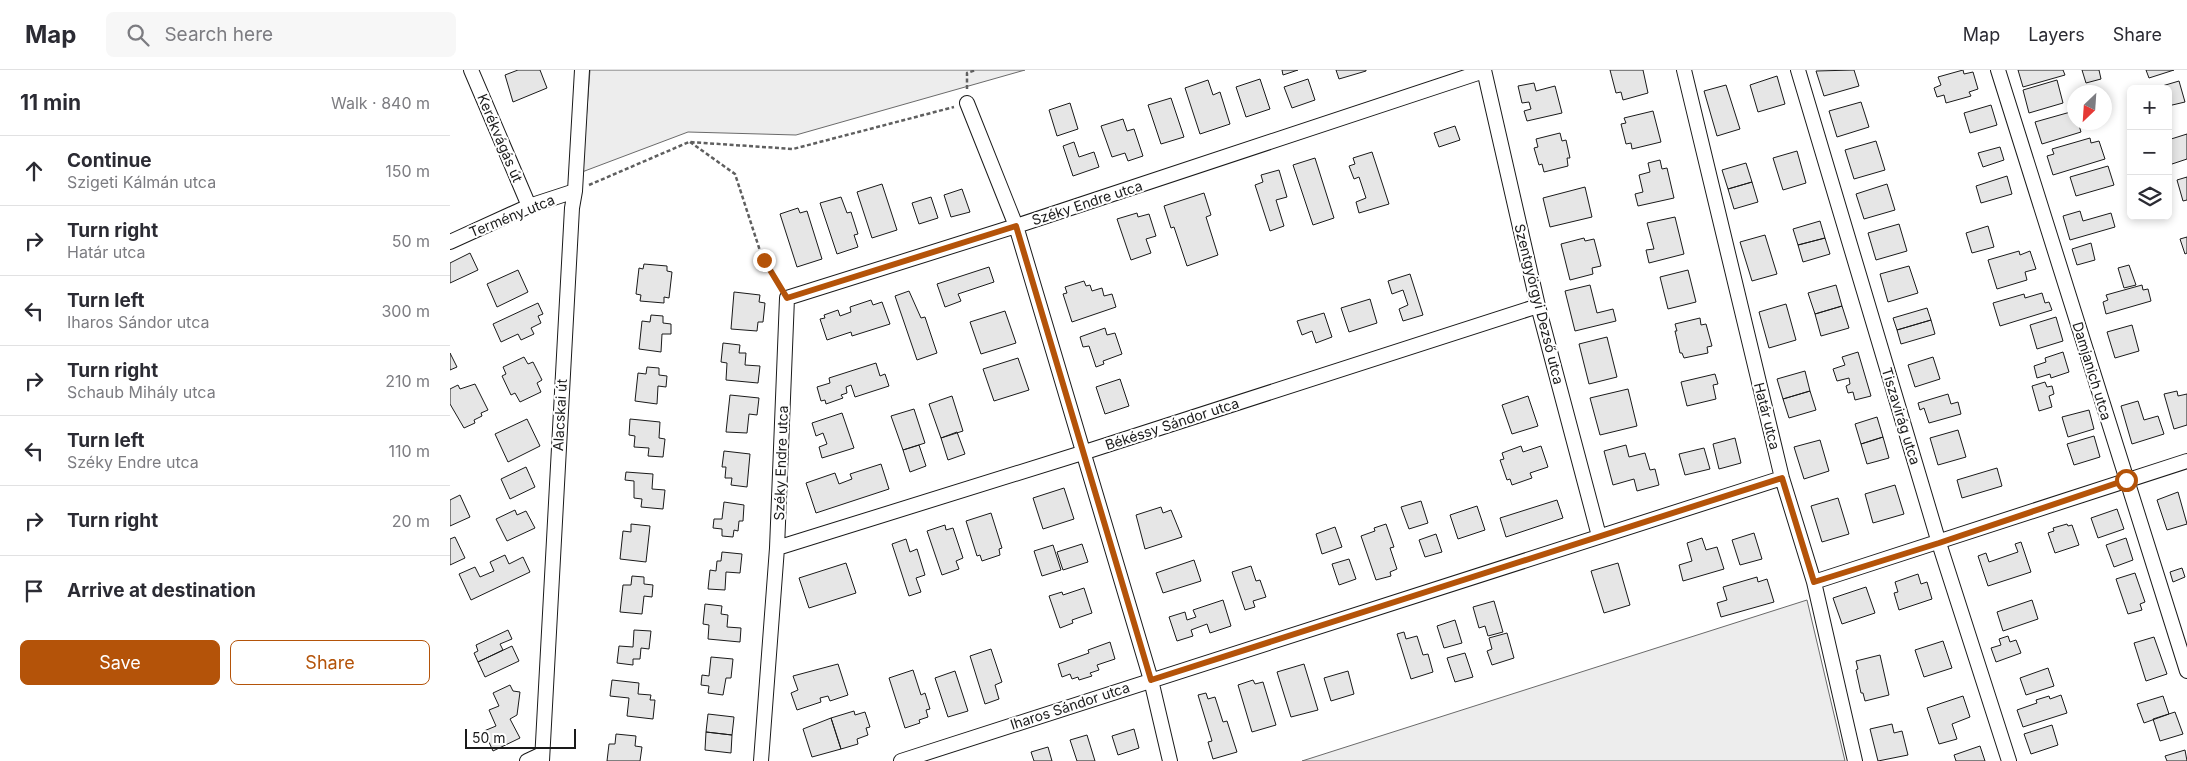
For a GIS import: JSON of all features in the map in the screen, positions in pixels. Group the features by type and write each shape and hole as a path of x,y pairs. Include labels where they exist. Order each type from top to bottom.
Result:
{"street":[{"name":"Kerékvágás út","path":"470,70 529,206"},
{"name":"Alacskai út","path":"542,757 572,208 575,191 582,70"},
{"name":"Határ utca","path":"1684,70 1782,478 1814,582 1855,761"},
{"name":"Tiszavirág utca","path":"1798,70 1939,543 2009,761"},
{"name":"Damjanich utca","path":"1998,70 2187,671"},
{"name":"Széky Endre utca","path":"761,761 777,548 787,298 1016,226 1484,71"},
{"name":"Szentgyörgyi Dezső utca","path":"1484,71 1538,306 1599,536"},
{"path":"967,103 1016,226 1151,680 1170,761"},
{"name":"Termény utca","path":"450,242 529,206 575,191"},
{"name":"Békéssy Sándor utca","path":"777,548 1082,453 1538,306"},
{"path":"1814,582 2187,461"},
{"name":"Iharos Sándor utca","path":"900,761 1782,478"},
{"path":"527,761 542,757"}],"path":[{"path":"575,191 689,142 793,149 967,103 967,73 976,70"},
{"path":"689,142 735,174 764,260 787,298"}],"shaded area":[{"path":"590,70 1025,70 796,135 688,132 582,172"},
{"path":"1807,600 1845,761 1302,761"}],"building":[{"path":"518,70 540,70 547,88 513,102 505,75"},
{"path":"1282,70 1298,70 1283,75"},
{"path":"1336,70 1366,70 1366,71 1339,79"},
{"path":"1610,70 1643,70 1648,93 1623,100 1621,92 1616,93"},
{"path":"1854,70 1859,86 1824,96 1816,71"},
{"path":"1963,70 1964,74 1973,72 1978,89 1969,92 1971,96 1946,103 1944,95 1937,97 1934,88 1941,85 1938,77"},
{"path":"2018,70 2063,70 2065,75 2023,87"},
{"path":"2082,70 2099,70 2101,79 2086,83"},
{"path":"2146,70 2174,70 2149,78"},
{"path":"1777,76 1785,104 1758,112 1750,85"},
{"path":"1260,79 1270,109 1246,117 1236,87"},
{"path":"1308,79 1315,100 1292,108 1284,87"},
{"path":"1208,80 1213,95 1220,92 1230,124 1200,134 1185,88"},
{"path":"2057,80 2063,103 2029,113 2023,90"},
{"path":"2179,81 2185,102 2172,105 2172,85 2166,85"},
{"path":"1534,83 1536,91 1555,86 1562,113 1527,121 1524,111 1531,109 1529,102 1522,103 1518,86"},
{"path":"1726,85 1740,129 1717,136 1704,91"},
{"path":"1171,98 1184,137 1161,144 1148,105"},
{"path":"1861,102 1869,127 1837,137 1829,111"},
{"path":"1070,103 1078,129 1057,136 1049,110"},
{"path":"1991,105 1997,125 1970,133 1964,113"},
{"path":"1653,111 1661,142 1632,149 1631,143 1626,144 1621,124 1626,123 1624,118"},
{"path":"2067,113 2067,130 2080,130 2081,132 2042,144 2035,122"},
{"path":"1123,119 1127,131 1134,129 1143,156 1128,161 1125,153 1112,157 1101,126"},
{"path":"1455,126 1460,140 1439,147 1434,133"},
{"path":"1560,133 1562,141 1566,140 1570,158 1567,158 1568,166 1544,172 1542,164 1539,165 1534,148 1538,147 1536,139"},
{"path":"2187,134 2187,159 2172,164 2172,139"},
{"path":"2090,138 2091,143 2099,141 2105,159 2053,175 2047,156 2054,154 2052,149"},
{"path":"1876,141 1885,170 1854,179 1845,150"},
{"path":"1074,142 1079,157 1094,152 1099,167 1073,176 1063,146"},
{"path":"2000,147 2004,160 1983,167 1978,153"},
{"path":"1797,151 1806,183 1783,190 1773,158"},
{"path":"1372,152 1389,204 1359,213 1356,202 1366,198 1359,177 1354,179 1349,166 1355,164 1353,158"},
{"path":"1315,158 1334,218 1313,225 1293,165"},
{"path":"1660,160 1662,169 1667,168 1674,198 1638,206 1635,194 1643,192 1639,175 1650,172 1648,163"},
{"path":"1746,163 1752,182 1728,189 1722,170"},
{"path":"2108,166 2114,185 2076,196 2070,177"},
{"path":"1279,170 1287,197 1276,200 1284,226 1270,231 1255,185 1263,182 1261,175"},
{"path":"2007,176 2012,194 1981,203 1976,186"},
{"path":"2187,177 2187,200 2183,201 2177,180"},
{"path":"1752,182 1758,202 1734,209 1728,189"},
{"path":"882,184 897,230 872,238 857,192"},
{"path":"1887,184 1895,210 1864,219 1856,194"},
{"path":"1585,187 1592,217 1550,227 1543,198"},
{"path":"962,189 970,212 951,217 944,195"},
{"path":"1204,193 1211,215 1206,217 1218,255 1187,266 1174,227 1171,228 1164,206"},
{"path":"841,197 847,213 851,212 858,234 854,235 858,247 837,254 820,203"},
{"path":"931,197 938,218 919,224 912,203"},
{"path":"798,208 800,213 807,211 822,259 797,267 780,214"},
{"path":"2080,211 2083,221 2111,213 2115,227 2070,240 2063,216"},
{"path":"1137,213 1138,217 1149,214 1156,236 1146,239 1151,253 1131,260 1117,219"},
{"path":"1675,217 1684,254 1649,263 1646,250 1654,249 1647,223"},
{"path":"1820,221 1825,238 1798,245 1793,229"},
{"path":"1899,224 1907,251 1876,260 1868,233"},
{"path":"1988,226 1994,247 1972,253 1966,233"},
{"path":"1765,235 1777,274 1752,281 1740,242"},
{"path":"2187,237 2187,253 2185,254 2180,239"},
{"path":"1584,238 1585,241 1594,239 1601,266 1592,268 1593,274 1570,280 1561,244"},
{"path":"1825,238 1830,254 1803,262 1798,245"},
{"path":"2091,243 2095,260 2077,265 2072,249"},
{"path":"2019,251 2020,255 2030,251 2036,269 2025,272 2027,280 1997,289 1988,260"},
{"path":"470,253 478,270 450,283 450,263"},
{"path":"644,264 667,266 667,271 672,272 669,298 664,297 664,303 640,301 641,295 636,294 639,268 643,269"},
{"path":"2129,265 2136,285 2124,288 2118,268"},
{"path":"1909,266 1918,293 1888,302 1880,274"},
{"path":"989,267 994,282 958,294 961,301 945,307 937,284"},
{"path":"518,270 528,292 497,307 487,284"},
{"path":"1688,270 1696,302 1668,309 1660,277"},
{"path":"1410,274 1423,315 1403,321 1399,309 1408,305 1403,290 1392,294 1388,281"},
{"path":"1084,281 1086,286 1090,285 1092,291 1102,288 1104,296 1112,294 1116,307 1072,322 1063,294 1067,293 1065,287"},
{"path":"1590,285 1597,313 1613,309 1616,321 1575,331 1565,291"},
{"path":"1836,285 1842,306 1815,314 1808,293"},
{"path":"2142,285 2143,290 2148,289 2151,301 2106,314 2103,302 2108,300 2106,295"},
{"path":"909,291 921,318 925,317 937,353 917,360 895,296"},
{"path":"734,292 760,295 759,302 765,303 763,322 758,322 757,331 731,329"},
{"path":"2042,293 2045,303 2049,302 2052,310 2000,326 1993,303 2024,294 2025,298"},
{"path":"1370,299 1377,323 1349,332 1341,308"},
{"path":"871,300 873,305 882,302 890,324 852,336 851,332 827,340 820,319 825,318 824,315 838,310 840,316 851,312 850,307"},
{"path":"538,303 543,314 538,316 541,323 531,328 534,334 521,340 518,334 501,342 493,324"},
{"path":"1786,304 1796,340 1769,348 1759,312"},
{"path":"1842,306 1849,328 1821,336 1815,314"},
{"path":"1927,308 1931,320 1897,330 1893,318"},
{"path":"1005,311 1016,343 981,354 970,322"},
{"path":"1324,313 1332,337 1316,343 1312,331 1302,335 1297,321"},
{"path":"651,315 663,316 663,323 671,324 671,334 662,334 661,352 639,349 642,321 650,322"},
{"path":"2056,317 2063,341 2037,349 2030,325"},
{"path":"1700,318 1701,325 1706,324 1712,346 1707,347 1708,353 1684,358 1682,353 1680,353 1675,324"},
{"path":"1931,320 1935,334 1901,344 1897,330"},
{"path":"2132,325 2139,351 2115,358 2107,332"},
{"path":"1105,328 1107,335 1115,333 1122,354 1103,361 1104,364 1096,367 1089,346 1083,347 1080,337"},
{"path":"1607,337 1617,377 1589,384 1579,344"},
{"path":"723,343 740,345 739,353 746,353 745,365 760,366 758,383 726,380 727,363 721,362"},
{"path":"1858,352 1871,396 1855,400 1853,392 1848,393 1846,386 1850,384 1849,378 1837,381 1833,369 1845,365 1842,357"},
{"path":"2063,352 2069,372 2051,378 2050,374 2037,378 2034,366 2046,362 2045,358"},
{"path":"450,353 457,367 450,370"},
{"path":"524,357 528,364 533,362 542,380 537,383 541,392 520,402 515,393 511,395 502,376 506,374 503,367"},
{"path":"1933,357 1940,379 1915,387 1908,365"},
{"path":"1018,358 1029,390 994,401 983,369"},
{"path":"876,363 880,376 885,374 889,386 855,397 851,385 846,387 847,393 841,395 843,398 826,404 825,400 821,401 817,387 830,383 829,378"},
{"path":"647,367 659,368 659,375 667,376 666,387 658,386 657,404 635,401 638,373 646,374"},
{"path":"1805,371 1810,391 1783,399 1777,379"},
{"path":"1715,374 1718,384 1713,385 1716,399 1687,406 1681,382"},
{"path":"1120,379 1129,406 1105,414 1096,387"},
{"path":"2045,382 2047,387 2052,386 2054,394 2049,396 2052,407 2039,411 2032,386"},
{"path":"475,384 488,410 481,413 482,416 474,420 475,423 464,428 450,404 450,389 458,385 460,389"},
{"path":"1628,389 1637,426 1600,435 1590,398"},
{"path":"1810,391 1816,410 1789,418 1783,399"},
{"path":"2177,391 2178,396 2187,394 2187,425 2174,429 2164,394"},
{"path":"1948,394 1951,404 1958,402 1961,414 1929,423 1924,408 1920,410 1918,403"},
{"path":"730,395 759,398 757,415 749,414 747,433 726,432"},
{"path":"952,396 963,431 941,438 929,404"},
{"path":"1528,396 1538,426 1512,434 1502,405"},
{"path":"2138,401 2144,420 2158,416 2164,434 2132,444 2121,406"},
{"path":"914,409 925,443 903,450 891,416"},
{"path":"2089,410 2094,429 2068,437 2062,417"},
{"path":"842,413 854,448 822,458 819,447 827,444 823,433 816,436 812,423"},
{"path":"1877,417 1883,437 1861,444 1855,424"},
{"path":"527,419 540,446 508,462 495,434"},
{"path":"630,419 660,422 659,438 665,439 663,457 648,456 649,448 634,447 635,436 629,435"},
{"path":"1958,430 1966,457 1938,465 1930,438"},
{"path":"957,432 965,454 948,460 941,438"},
{"path":"2094,436 2100,457 2074,465 2067,444"},
{"path":"1883,437 1889,458 1867,464 1861,444"},
{"path":"1735,438 1741,463 1719,469 1713,444"},
{"path":"1820,440 1829,471 1804,479 1794,447"},
{"path":"919,445 926,466 910,472 903,450"},
{"path":"1626,445 1629,457 1645,453 1650,470 1655,469 1659,485 1637,491 1634,479 1613,485 1604,451"},
{"path":"1521,446 1523,452 1541,446 1548,467 1530,473 1532,478 1512,485 1510,479 1507,480 1500,460 1504,459 1502,453"},
{"path":"1704,448 1710,469 1685,475 1679,454"},
{"path":"724,451 750,454 747,487 731,485 732,478 725,478 726,467 722,467"},
{"path":"881,464 889,489 816,513 806,483 835,473 839,484 852,479 850,474"},
{"path":"526,467 535,487 510,499 501,479"},
{"path":"1997,468 2002,486 1962,498 1957,480"},
{"path":"626,472 653,474 652,489 665,490 663,509 641,507 642,499 634,498 634,481 625,480"},
{"path":"1895,485 1904,514 1873,523 1865,494"},
{"path":"1064,488 1074,519 1043,529 1033,498"},
{"path":"2178,492 2187,524 2167,530 2157,500"},
{"path":"460,495 470,517 450,526 450,500"},
{"path":"1838,498 1849,534 1822,542 1811,506"},
{"path":"1557,500 1563,518 1506,537 1500,518"},
{"path":"1421,501 1428,523 1409,529 1401,507"},
{"path":"724,502 744,505 743,521 739,521 738,531 734,530 733,537 722,536 722,529 713,528 714,519 722,519"},
{"path":"1477,506 1485,530 1458,539 1450,515"},
{"path":"1161,507 1163,513 1171,510 1182,537 1145,549 1136,515"},
{"path":"2117,509 2124,529 2098,538 2091,518"},
{"path":"515,510 517,515 526,511 535,528 507,541 496,519"},
{"path":"991,513 1002,548 999,549 1000,555 982,561 980,555 977,556 966,521"},
{"path":"631,524 650,526 646,562 620,559 623,531 631,532"},
{"path":"1386,524 1394,547 1390,548 1397,569 1390,572 1391,576 1376,580 1361,536 1375,531 1374,528"},
{"path":"2067,524 2068,526 2072,525 2079,545 2055,553 2048,533 2054,531 2053,528"},
{"path":"945,525 946,530 953,528 963,558 956,561 959,569 942,575 927,531"},
{"path":"1335,527 1342,547 1322,554 1316,534"},
{"path":"1754,533 1762,559 1740,565 1732,540"},
{"path":"1436,534 1442,552 1425,557 1419,540"},
{"path":"455,537 465,558 450,565 450,539"},
{"path":"1702,538 1706,550 1717,547 1724,569 1683,581 1679,565 1692,561 1687,543"},
{"path":"2126,538 2133,560 2114,567 2106,545"},
{"path":"906,539 910,552 917,549 925,575 916,578 921,592 909,596 892,544"},
{"path":"2021,542 2031,572 1988,586 1978,556 1986,553 1989,562 2018,552 2015,544"},
{"path":"1082,544 1088,562 1063,570 1057,552"},
{"path":"1053,545 1061,570 1042,576 1034,551"},
{"path":"722,552 742,554 740,573 726,572 725,590 708,589 710,570 716,571 717,561 721,561"},
{"path":"505,555 509,564 523,557 530,572 471,600 459,574 475,567 480,577 494,571 490,562"},
{"path":"1349,559 1356,579 1339,585 1332,564"},
{"path":"1194,560 1201,581 1163,593 1156,573"},
{"path":"846,563 856,593 809,608 799,578"},
{"path":"1618,563 1630,605 1604,613 1591,571"},
{"path":"1251,566 1256,581 1260,580 1266,597 1253,601 1255,607 1245,610 1232,572"},
{"path":"2182,568 2185,577 2173,582 2170,572"},
{"path":"2135,573 2145,602 2140,604 2142,610 2128,614 2116,579"},
{"path":"1918,574 1921,584 1927,582 1932,599 1899,610 1894,593 1898,592 1895,582"},
{"path":"632,576 644,577 644,584 653,585 652,597 644,596 642,614 620,612 623,585 631,585"},
{"path":"1757,577 1758,582 1767,579 1774,602 1721,617 1717,603 1727,600 1723,587"},
{"path":"1866,587 1875,613 1842,624 1833,598"},
{"path":"1084,588 1092,613 1072,620 1073,623 1060,628 1049,596 1062,592 1063,595"},
{"path":"1223,600 1231,626 1210,633 1207,624 1191,630 1193,636 1177,641 1169,617 1185,612 1187,620 1196,617 1193,610"},
{"path":"2032,600 2038,619 2003,631 1997,612"},
{"path":"1494,601 1503,632 1488,636 1485,626 1479,628 1473,607"},
{"path":"705,604 722,606 721,614 728,615 727,627 741,628 740,642 708,639 709,625 703,624"},
{"path":"1455,620 1462,643 1444,648 1437,626"},
{"path":"508,630 512,639 500,644 503,650 478,662 474,653 478,651 476,645"},
{"path":"634,630 651,631 649,649 641,648 640,659 633,659 633,665 617,663 619,646 633,647"},
{"path":"1404,632 1406,639 1417,636 1423,655 1428,654 1433,672 1411,679 1397,634"},
{"path":"1507,633 1514,658 1492,665 1487,651 1492,649 1489,638"},
{"path":"2008,636 2010,642 2016,640 2021,653 1996,662 1991,648 2001,645 1999,639"},
{"path":"2154,637 2167,674 2146,681 2134,643"},
{"path":"1943,641 1952,668 1924,677 1915,650"},
{"path":"1110,642 1115,659 1097,665 1099,670 1090,673 1092,676 1079,680 1078,677 1072,679 1070,674 1062,677 1058,664 1089,653 1088,650"},
{"path":"512,646 519,661 485,677 478,662"},
{"path":"991,649 1002,682 995,685 999,699 985,704 970,656"},
{"path":"1465,653 1473,677 1455,682 1447,658"},
{"path":"1880,655 1889,695 1865,701 1863,693 1861,693 1856,661"},
{"path":"711,657 733,659 731,678 726,678 723,695 708,693 709,686 701,685 702,675 709,676"},
{"path":"838,664 848,695 830,701 828,696 820,698 821,702 797,710 791,693 798,690 793,676"},
{"path":"1304,664 1318,710 1291,717 1277,672"},
{"path":"2048,668 2054,686 2026,695 2020,678"},
{"path":"913,670 921,695 925,693 930,709 926,710 928,717 919,720 920,723 905,728 889,678"},
{"path":"955,671 968,711 948,717 935,678"},
{"path":"1348,671 1354,694 1331,701 1324,678"},
{"path":"612,680 639,683 638,694 651,695 650,700 655,700 653,719 627,716 629,698 610,696"},
{"path":"1253,680 1255,684 1263,682 1276,725 1252,732 1238,685"},
{"path":"510,685 513,691 520,692 517,715 510,719 520,738 493,751 484,731 496,726 489,710 499,706 493,693"},
{"path":"1206,693 1208,699 1215,697 1223,722 1227,721 1237,752 1213,759 1208,742 1212,741 1198,695"},
{"path":"2061,695 2067,713 2023,727 2017,710 2037,703 2036,700 2049,696 2050,699"},
{"path":"1963,696 1970,717 1952,724 1957,739 1939,744 1927,708"},
{"path":"2163,696 2169,714 2144,723 2137,704"},
{"path":"854,711 855,715 865,712 870,727 866,728 868,735 857,739 858,744 841,749 831,718"},
{"path":"2175,712 2183,734 2160,741 2153,719"},
{"path":"708,714 734,717 732,735 706,732"},
{"path":"831,718 841,749 812,757 803,729"},
{"path":"1892,724 1894,733 1902,731 1908,755 1878,761 1870,729"},
{"path":"2052,725 2058,745 2031,754 2024,734"},
{"path":"1134,729 1139,748 1118,755 1112,736"},
{"path":"706,732 732,735 731,753 705,750"},
{"path":"616,734 636,736 635,746 642,747 640,761 607,761 609,744 615,744"},
{"path":"1087,735 1095,761 1077,761 1070,740"},
{"path":"1980,746 1985,761 1956,761 1954,755"},
{"path":"1048,747 1052,761 1034,761 1031,752"},
{"path":"2185,750 2187,761 2167,761 2165,756"}],"route":[{"path":"764,260 787,298 1016,226 1151,680 1782,478 1814,582 1939,543 2126,480"}]}
